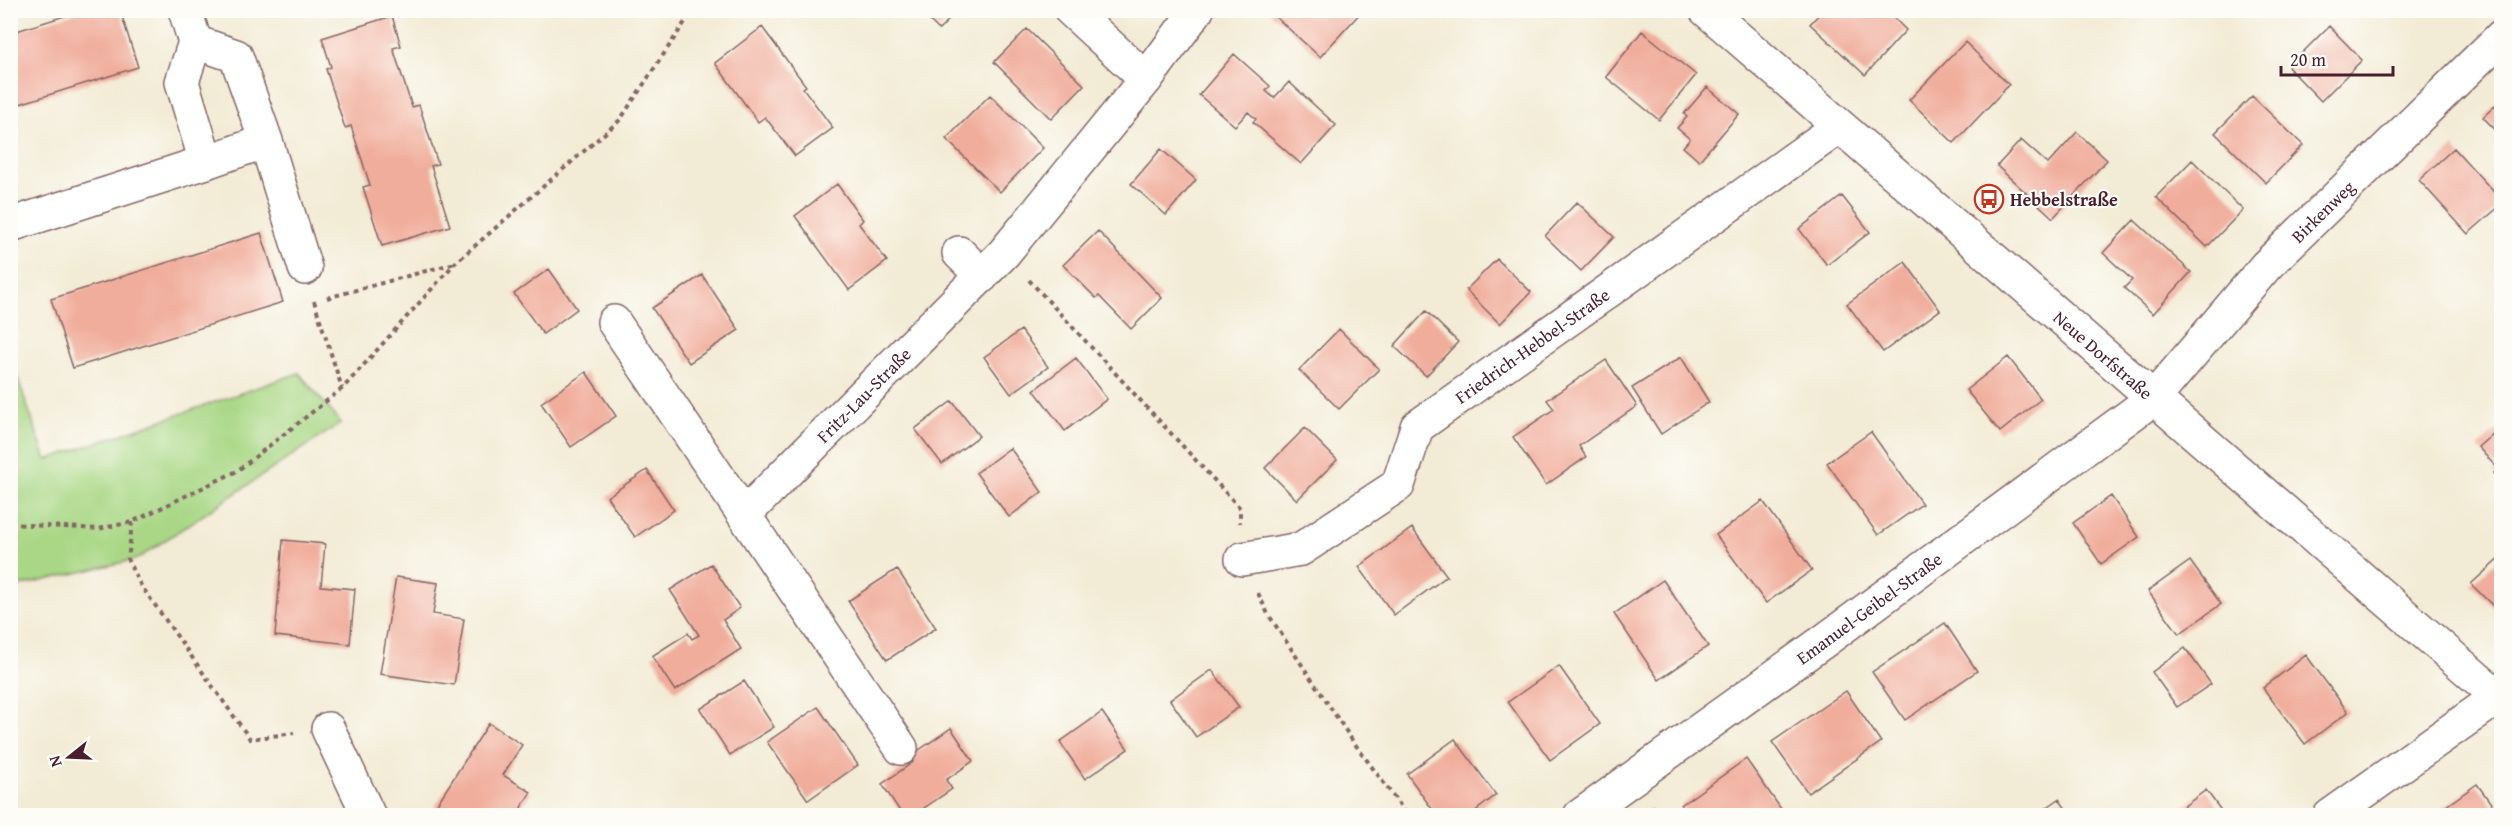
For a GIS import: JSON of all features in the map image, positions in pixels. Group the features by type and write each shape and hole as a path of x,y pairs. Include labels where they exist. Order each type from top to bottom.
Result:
{"street":[{"path":"184,10 195,42 182,82 206,162"},
{"path":"1071,10 1146,79"},
{"name":"Fritz-Lau-Straße","path":"746,514 1004,253 1146,79 1197,10"},
{"name":"Neue Dorfstraße","path":"1706,10 2500,698"},
{"name":"Birkenweg","path":"2154,398 2266,266 2502,36"},
{"path":"195,42 236,56 266,141 305,268"},
{"name":"Friedrich-Hebbel-Straße","path":"1242,559 1301,549 1398,484 1417,427 1839,127"},
{"path":"10,225 266,141"},
{"path":"959,253 982,276"},
{"path":"614,321 746,514 901,748"},
{"name":"Emanuel-Geibel-Straße","path":"1580,816 1815,648 2154,398"},
{"path":"2330,816 2500,698"},
{"path":"328,729 369,816"}],"path":[{"path":"10,524 98,529 132,522 237,471 343,388 455,263 620,120 693,10"},
{"path":"1004,253 1240,508 1242,559 1268,614 1352,740 1408,816"},
{"path":"314,301 455,263"},
{"path":"305,268 343,388"},
{"path":"132,522 128,561 140,584 250,739 328,729"}],"green space":[{"path":"10,356 46,460 299,373 341,423 137,559 11,588"}],"building":[{"path":"84,10 120,10 138,67 10,107 10,33"},
{"path":"919,10 958,10 939,30"},
{"path":"1268,10 1363,10 1320,57"},
{"path":"1823,10 1886,10 1906,30 1865,75 1810,24"},
{"path":"392,16 401,46 393,48 412,107 419,105 438,164 431,166 450,226 382,246 363,187 370,185 351,126 345,128 326,69 331,67 322,38"},
{"path":"2329,26 2362,60 2321,101 2288,67"},
{"path":"762,27 806,86 803,88 833,128 795,156 765,117 758,122 715,63"},
{"path":"1027,29 1084,85 1051,119 994,62"},
{"path":"1642,31 1696,75 1659,120 1606,77"},
{"path":"1965,42 2009,85 1954,143 1909,100"},
{"path":"1234,54 1270,86 1266,91 1274,98 1289,82 1336,125 1301,164 1253,122 1256,119 1248,112 1235,126 1199,95"},
{"path":"1707,87 1739,114 1699,161 1683,147 1690,139 1677,128 1687,117 1684,114"},
{"path":"990,95 1043,148 1000,192 946,139"},
{"path":"2252,96 2303,145 2266,183 2215,133"},
{"path":"2502,99 2502,137 2483,117"},
{"path":"2077,132 2107,160 2053,218 1997,166 2021,140 2048,164"},
{"path":"2454,148 2502,201 2502,204 2468,234 2419,180"},
{"path":"1161,149 1196,180 1166,215 1131,184"},
{"path":"2192,160 2243,210 2207,247 2156,197"},
{"path":"837,184 863,220 859,224 887,261 849,290 795,216"},
{"path":"1842,196 1870,232 1827,265 1799,229"},
{"path":"1577,202 1614,237 1581,271 1545,236"},
{"path":"2134,220 2191,272 2153,314 2124,288 2132,280 2103,253"},
{"path":"1098,231 1162,298 1131,329 1099,296 1096,298 1063,265"},
{"path":"261,233 283,302 73,368 51,299"},
{"path":"1497,259 1531,292 1500,324 1466,290"},
{"path":"1905,262 1940,310 1883,352 1847,304"},
{"path":"549,269 577,309 543,334 514,294"},
{"path":"702,275 739,330 689,363 652,308"},
{"path":"1426,311 1458,342 1426,376 1394,346"},
{"path":"1339,329 1379,369 1339,409 1299,370"},
{"path":"1021,330 1048,367 1011,394 984,357"},
{"path":"1681,357 1709,402 1661,434 1632,388"},
{"path":"2008,357 2041,399 2000,432 1966,390"},
{"path":"1076,358 1107,399 1065,431 1034,390"},
{"path":"1606,360 1637,406 1579,446 1586,457 1546,485 1513,437 1554,409 1547,400"},
{"path":"586,372 616,416 571,447 541,403"},
{"path":"952,401 979,436 942,464 915,429"},
{"path":"2502,426 2502,482 2494,473 2498,469 2478,447"},
{"path":"1305,428 1337,460 1297,500 1265,468"},
{"path":"1871,432 1922,504 1878,535 1827,463"},
{"path":"1010,448 1042,492 1009,517 976,473"},
{"path":"647,470 674,510 635,537 607,497"},
{"path":"2111,496 2139,537 2101,564 2073,523"},
{"path":"1763,501 1812,570 1766,603 1716,535"},
{"path":"1412,528 1447,576 1394,615 1359,567"},
{"path":"283,540 325,544 321,586 355,589 350,644 275,636"},
{"path":"2502,556 2502,615 2471,584"},
{"path":"2190,561 2221,604 2179,634 2148,591"},
{"path":"711,564 740,608 723,620 741,649 675,691 652,656 688,633 692,639 699,635 670,590"},
{"path":"897,569 936,628 887,660 848,601"},
{"path":"396,577 438,583 433,614 464,619 454,685 380,674"},
{"path":"1663,580 1708,646 1659,680 1614,614"},
{"path":"1945,623 1977,671 1905,720 1872,672"},
{"path":"2185,648 2211,684 2177,707 2152,672"},
{"path":"2306,655 2348,712 2305,744 2263,688"},
{"path":"1559,666 1600,724 1550,760 1508,702"},
{"path":"1212,670 1239,707 1196,737 1170,700"},
{"path":"744,681 774,727 730,755 700,709"},
{"path":"1846,691 1881,742 1808,793 1772,742"},
{"path":"818,707 858,765 808,800 767,742"},
{"path":"1102,712 1128,749 1085,779 1060,742"},
{"path":"489,723 522,745 503,775 531,792 516,816 448,816 435,807"},
{"path":"951,728 973,761 946,780 952,789 912,816 903,816 882,784 913,762 909,757"},
{"path":"1455,739 1496,795 1469,816 1437,816 1407,774"},
{"path":"1746,759 1781,809 1773,816 1688,816 1681,805"},
{"path":"2477,784 2500,816 2432,816"},
{"path":"2206,790 2225,816 2171,816"},
{"path":"2059,799 2071,816 2035,816"}],"place":[{"name":"Hebbelstraße","path":"1989,199"}]}
